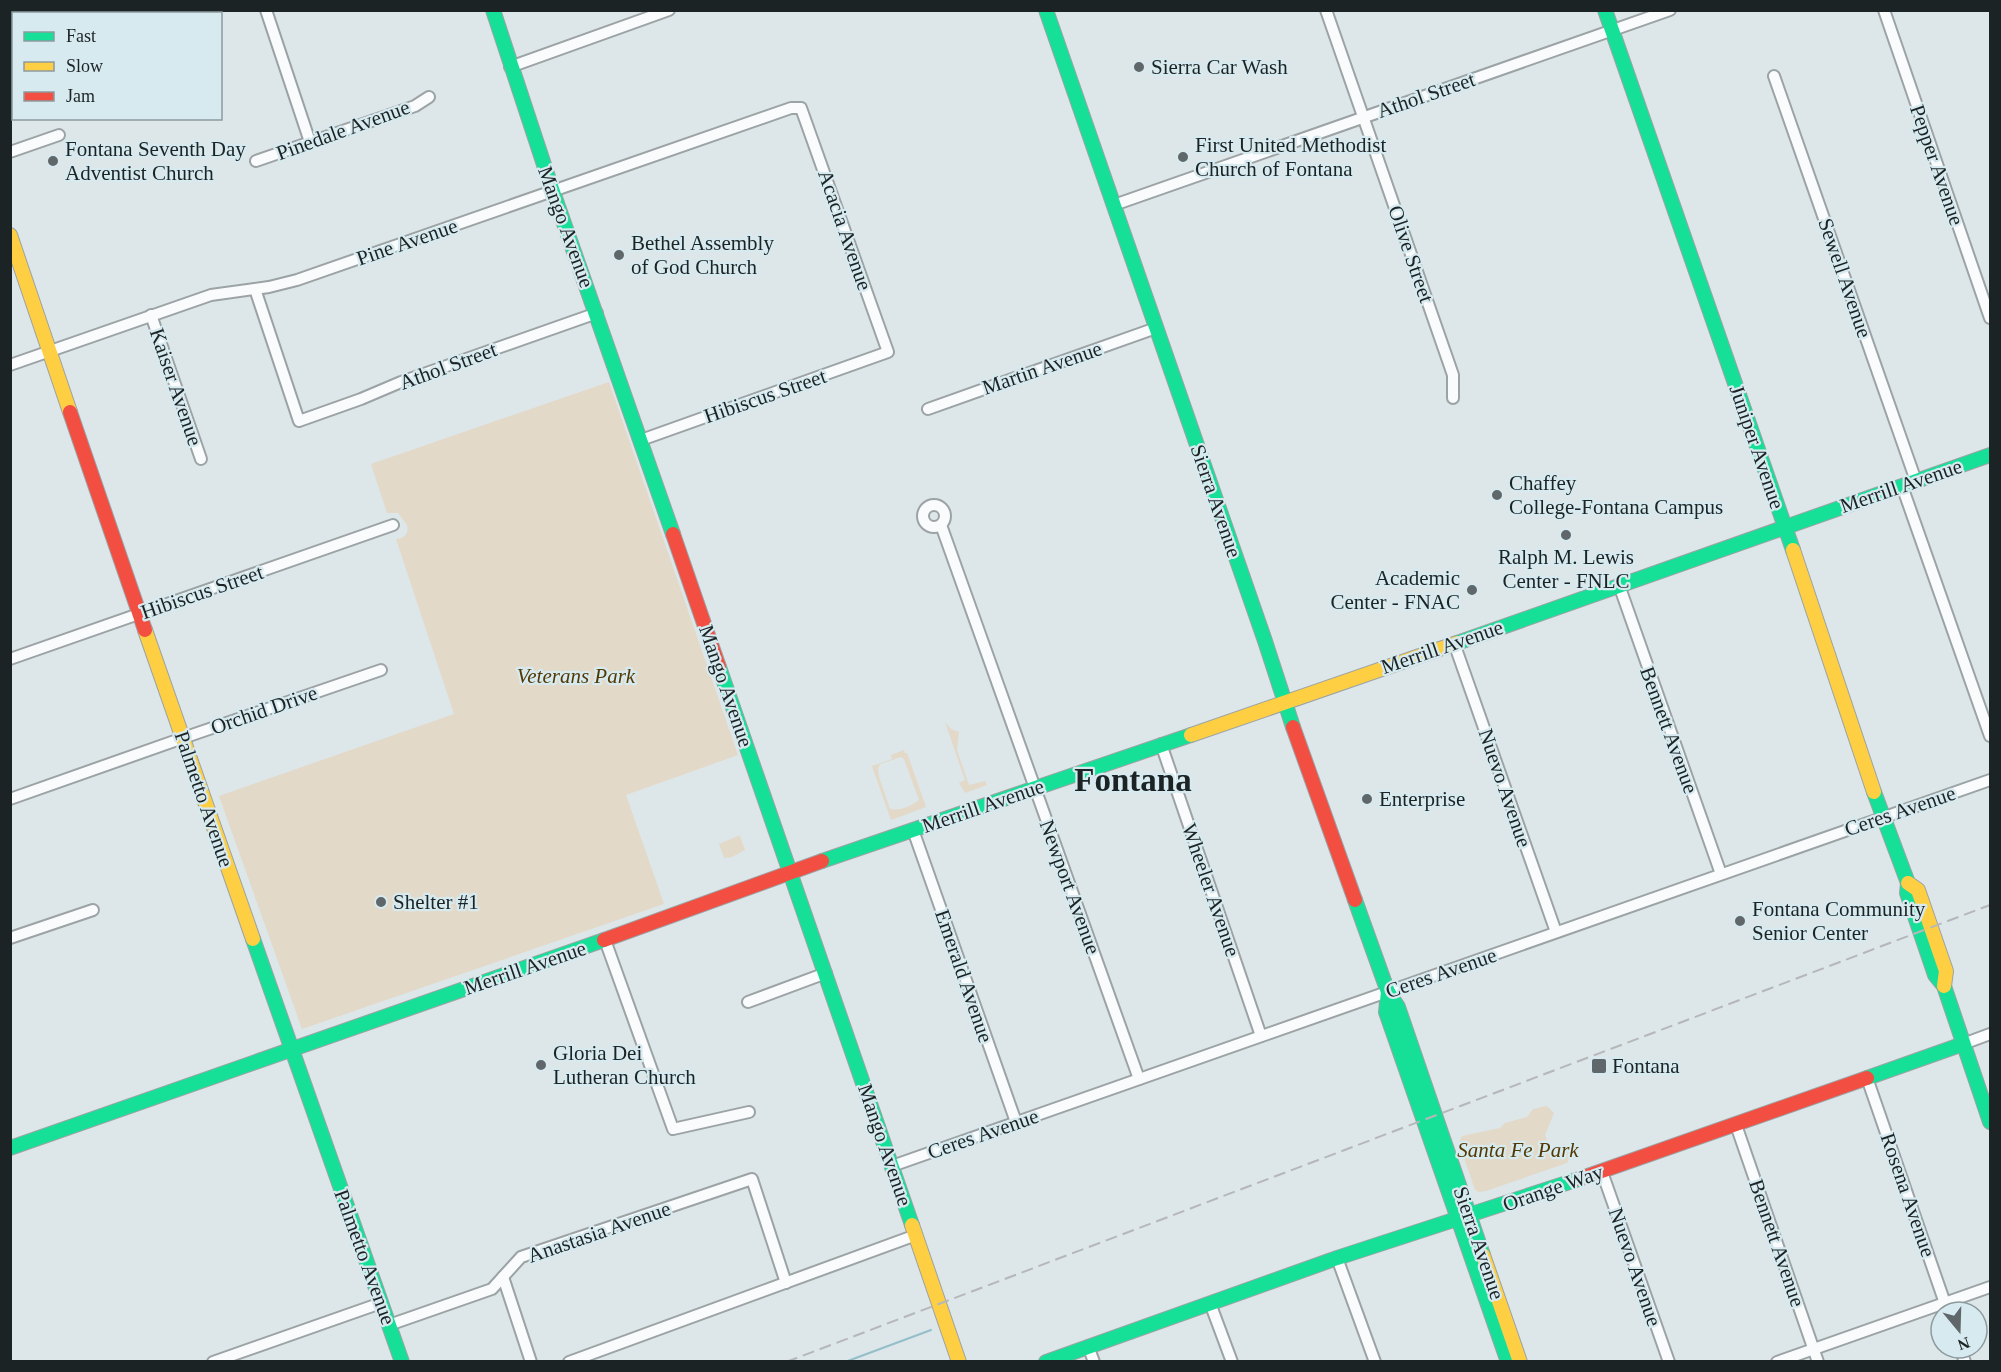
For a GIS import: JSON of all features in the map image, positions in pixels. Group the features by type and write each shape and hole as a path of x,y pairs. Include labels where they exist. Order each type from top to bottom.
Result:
{"street":[{"path":"266,10 310,142"},
{"name":"Mango Avenue","path":"493,10 553,192 791,872 959,1362"},
{"path":"510,67 669,10"},
{"name":"Sierra Avenue","path":"1046,10 1303,758 1388,992 1398,1007 1508,1362"},
{"name":"Olive Street","path":"1326,10 1453,375 1454,398"},
{"name":"Juniper Avenue","path":"1605,10 1883,817 1908,883 1907,893 1935,975 1944,986 1990,1122"},
{"name":"Athol Street","path":"1114,205 1670,10"},
{"name":"Pepper Avenue","path":"1884,10 1990,318"},
{"name":"Sewell Avenue","path":"1774,76 1916,481"},
{"name":"Pinedale Avenue","path":"256,161 415,106 429,97"},
{"name":"Pine Avenue","path":"10,365 211,295 297,280 791,108 801,108"},
{"name":"Acacia Avenue","path":"801,108 888,352"},
{"path":"10,152 59,135"},
{"name":"Palmetto Avenue","path":"10,235 139,614 402,1362"},
{"name":"Athol Street","path":"255,289 299,421 401,382 597,313"},
{"name":"Kaiser Avenue","path":"151,315 201,459"},
{"name":"Martin Avenue","path":"928,409 1156,328"},
{"name":"Hibiscus Street","path":"641,440 888,352"},
{"name":"Merrill Avenue","path":"10,1148 605,940 791,872 1285,703 1990,455"},
{"path":"1902,486 1990,736"},
{"name":"Hibiscus Street","path":"10,659 393,525"},
{"name":"Newport Avenue","path":"941,525 1139,1079"},
{"name":"Bennett Avenue","path":"1619,585 1721,874"},
{"name":"Nuevo Avenue","path":"1454,643 1556,932"},
{"name":"Orchid Drive","path":"10,799 381,670"},
{"name":"Wheeler Avenue","path":"1161,744 1261,1036"},
{"name":"Ceres Avenue","path":"892,1166 1990,780"},
{"name":"Emerald Avenue","path":"913,830 1016,1122"},
{"path":"10,938 93,910"},
{"path":"605,940 673,1129 749,1112"},
{"path":"748,1002 826,973"},
{"name":"Orange Way","path":"1046,1362 1337,1258 1602,1172 1990,1034"},
{"name":"Rosena Avenue","path":"1867,1078 1944,1300"},
{"name":"Bennett Avenue","path":"1736,1125 1818,1362"},
{"name":"Nuevo Avenue","path":"1602,1172 1669,1362"},
{"name":"Anastasia Avenue","path":"389,1325 492,1289 521,1257 752,1179 786,1283"},
{"name":"Sierra Avenue","path":"1464,1218 1520,1362"},
{"path":"569,1362 916,1235"},
{"path":"1337,1258 1375,1362"},
{"path":"503,1277 531,1362"},
{"path":"1961,1300 1990,1287"},
{"path":"213,1362 381,1303"},
{"path":"1210,1303 1232,1362"},
{"path":"1777,1362 1929,1312"},
{"path":"1088,1346 1094,1362"}],"green space":[{"name":"Veterans Park","path":"609,382 738,755 626,795 664,904 302,1029 219,796 454,714 396,539 406,535 407,525 398,513 387,513 371,464"},
{"path":"945,722 951,729 959,732 957,750 969,785 985,781 987,785 965,793 959,783 965,780"},
{"path":"904,750 907,753 926,807 891,820 872,766 892,759 891,755","holes":["901,757 904,759 919,800 906,808 890,809 878,769 880,764"]},
{"path":"738,836 745,850 732,857 724,858 719,844"},
{"name":"Santa Fe Park","path":"1547,1106 1554,1113 1545,1135 1550,1148 1565,1144 1572,1154 1567,1163 1486,1191 1475,1190 1459,1143 1462,1136 1500,1128 1505,1123 1527,1117 1533,1109"}],"waterway":[{"path":"845,1362 931,1330"}],"railway":[{"path":"786,1362 1990,905"}],"traffic: fast":[{"path":"61,12 65,10"},
{"path":"493,10 553,192 673,534"},
{"path":"1046,10 1293,727"},
{"path":"1605,10 1793,550"},
{"path":"1457,643 1990,455"},
{"path":"719,667 912,1225"},
{"path":"822,861 1191,735"},
{"path":"1874,792 1908,883 1907,893 1935,975 1944,986 1990,1122"},
{"path":"1355,900 1388,992 1398,1007 1483,1255"},
{"path":"253,939 402,1362"},
{"path":"10,1148 604,940"},
{"path":"1388,992 1386,1012 1508,1362"},
{"path":"1867,1078 1963,1044"},
{"path":"1046,1362 1337,1258 1579,1179"}],"traffic: slow":[{"path":"10,235 70,412"},
{"path":"1793,550 1874,792"},
{"path":"145,630 253,939"},
{"path":"1191,735 1457,643"},
{"path":"1908,883 1918,890 1946,971 1944,986"},
{"path":"912,1225 959,1362"},
{"path":"1483,1255 1520,1362"}],"traffic: jam":[{"path":"70,412 145,630"},
{"path":"673,534 719,667"},
{"path":"1293,727 1355,900"},
{"path":"604,940 822,861"},
{"path":"1579,1179 1867,1078"}],"place":[{"name":"Sierra Car Wash","path":"1139,67"},
{"name":"First United Methodist Church of Fontana","path":"1183,157"},
{"name":"Fontana Seventh Day Adventist Church","path":"53,161"},
{"name":"Bethel Assembly of God Church","path":"619,255"},
{"name":"Chaffey College-Fontana Campus","path":"1497,495"},
{"name":"Ralph M. Lewis Center - FNLC","path":"1566,535"},
{"name":"Academic Center - FNAC","path":"1472,590"},
{"name":"Enterprise","path":"1367,799"},
{"name":"Shelter #1","path":"381,902"},
{"name":"Fontana Community Senior Center","path":"1740,921"},
{"name":"Gloria Dei Lutheran Church","path":"541,1065"},
{"name":"Fontana","path":"1599,1066"}],"district":[{"name":"Fontana","path":"1133,780"}]}
